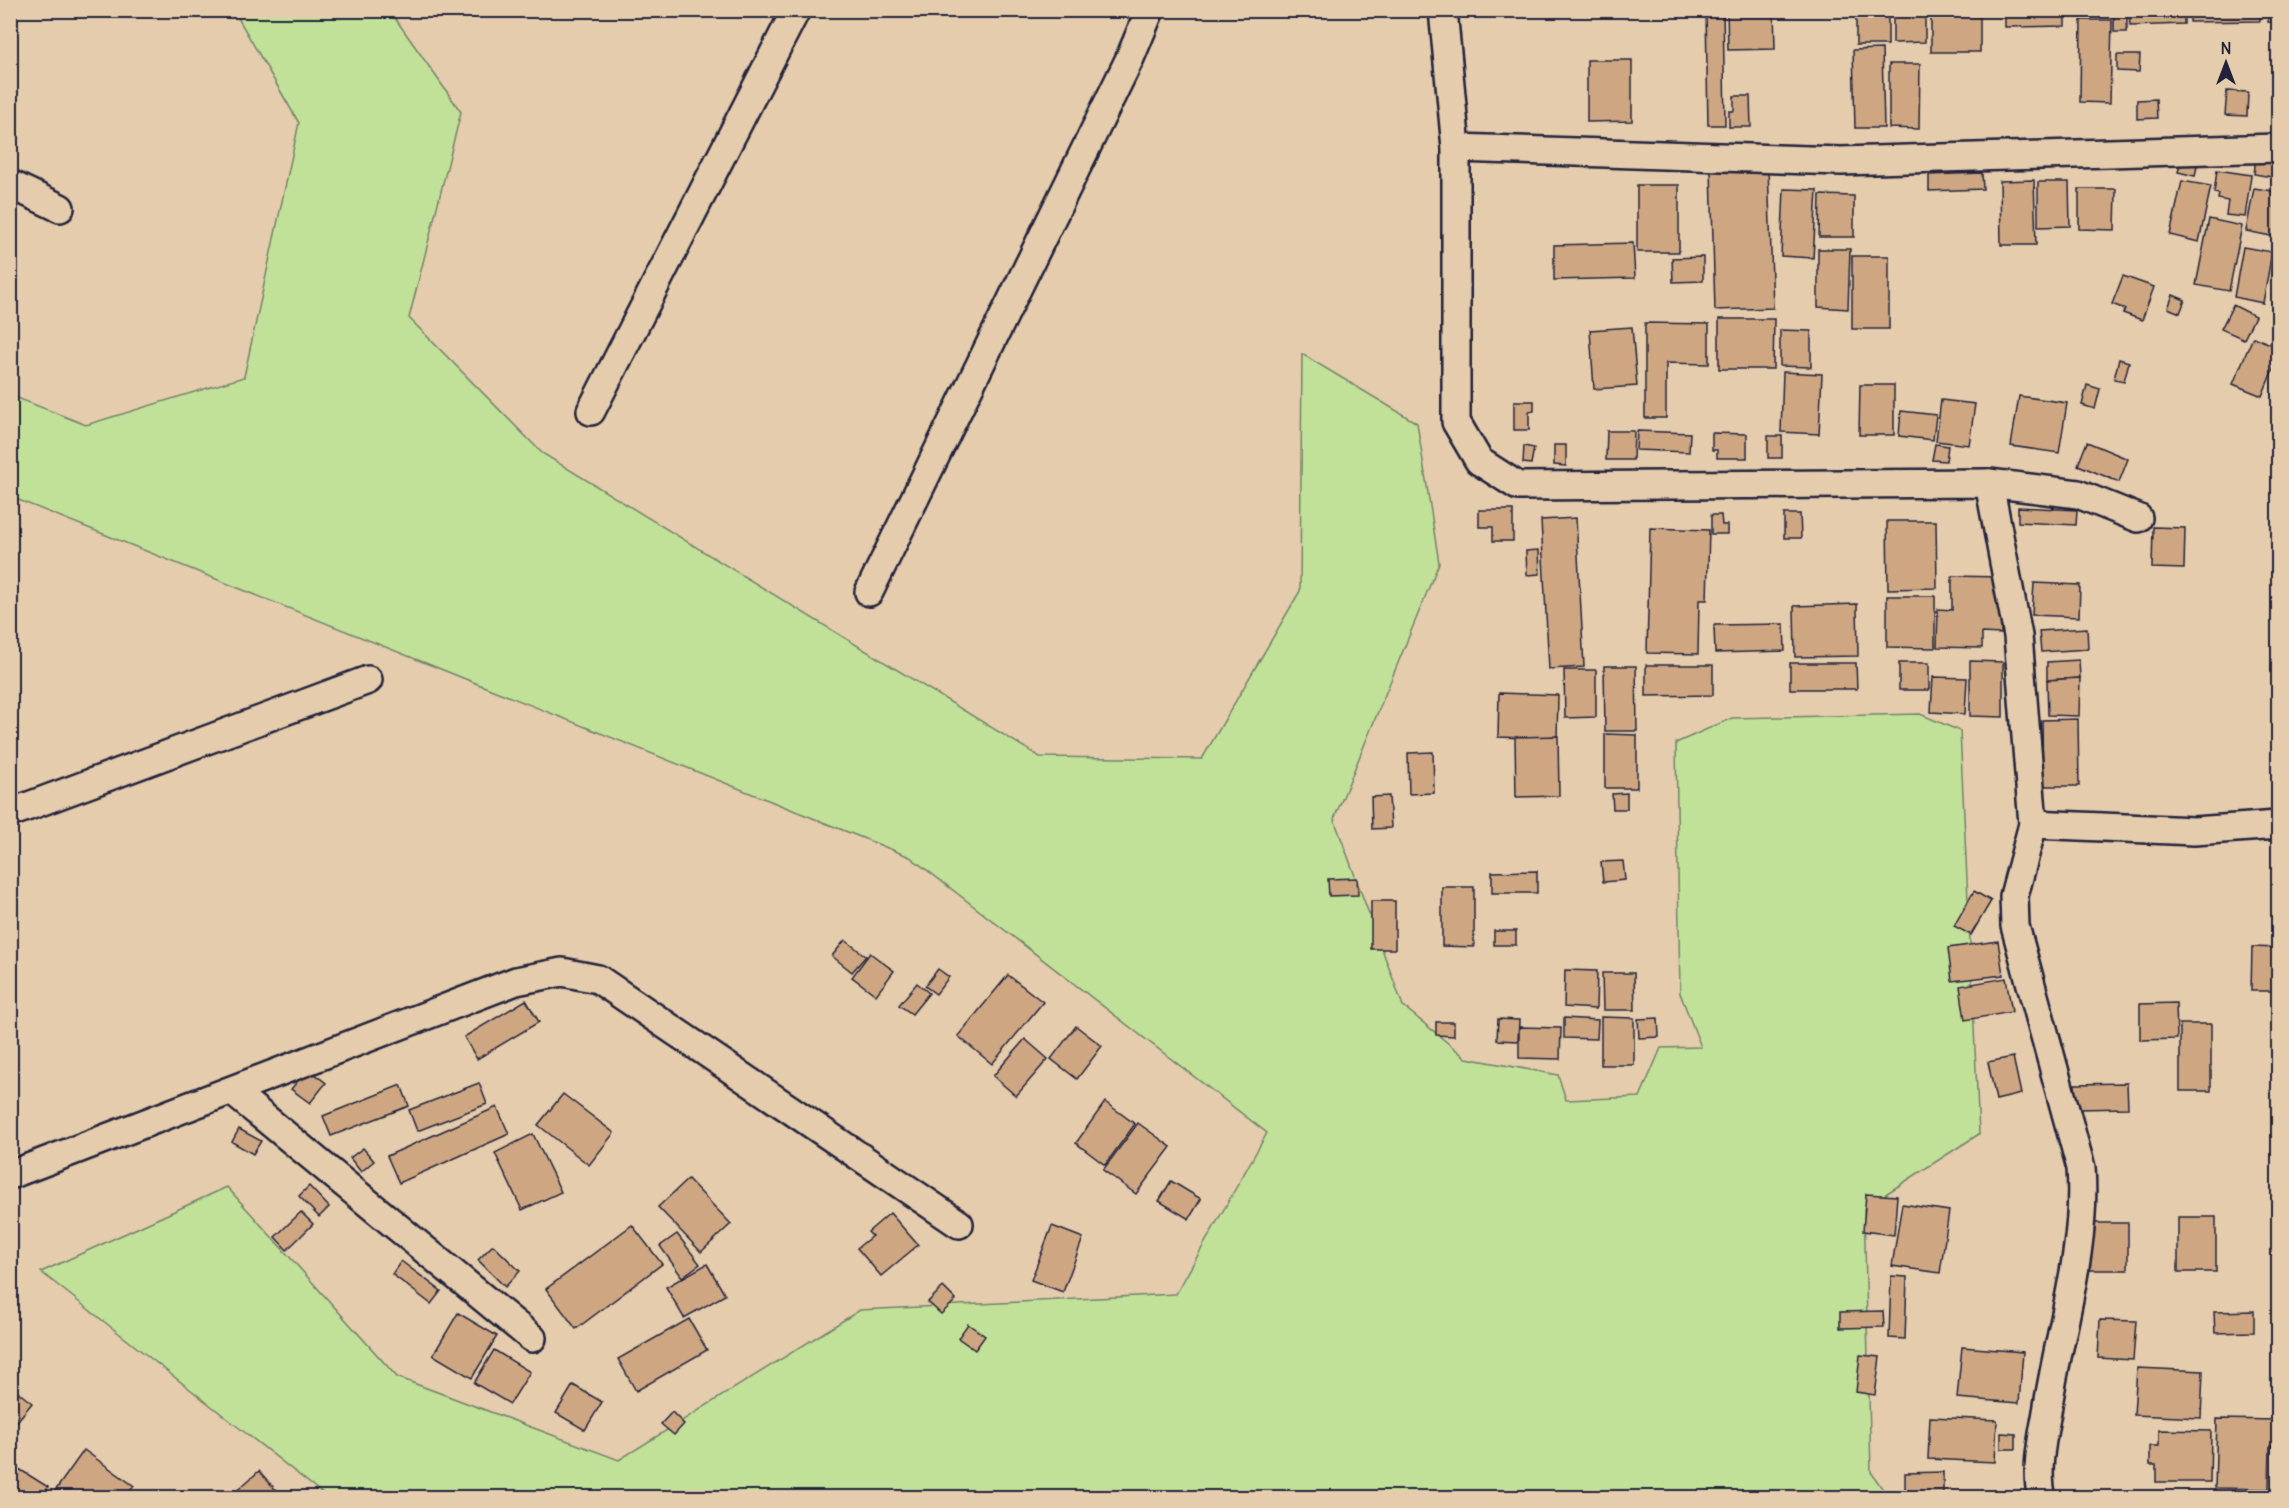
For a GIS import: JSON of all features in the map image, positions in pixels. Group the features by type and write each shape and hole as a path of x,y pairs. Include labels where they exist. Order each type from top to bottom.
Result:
{"street":[{"path":"591,411 796,10"},
{"path":"869,592 1125,68 1150,10"},
{"path":"1443,10 1456,148 1456,422 1483,465 1518,486 1989,483 2078,494 2138,518"},
{"path":"1456,148 1841,162 2278,148"},
{"path":"10,184 60,208"},
{"path":"1989,483 2018,636 2033,824 2014,896 2015,926 2081,1168 2083,1198 2079,1246 2043,1435 2038,1484 2042,1497"},
{"path":"10,813 368,680"},
{"path":"2033,824 2194,831 2278,825"},
{"path":"10,1175 516,981 562,972 598,979 959,1224"},
{"path":"232,1091 532,1338"}],"green space":[{"path":"234,11 390,11 461,112 409,318 542,453 1040,757 1202,759 1300,591 1302,354 1417,423 1439,563 1334,819 1403,1006 1466,1058 1558,1075 1566,1100 1640,1097 1661,1048 1701,1047 1680,993 1676,743 1732,718 1920,714 1960,731 1979,1134 1864,1208 1871,1472 1888,1497 327,1497 41,1272 227,1187 397,1377 619,1460 860,1310 1176,1294 1267,1133 910,857 11,497 10,395 86,425 244,377 299,123"}],"building":[{"path":"1706,10 1723,10 1725,125 1708,125"},
{"path":"1727,10 1774,10 1775,49 1728,50"},
{"path":"1856,10 1888,10 1888,45 1856,45"},
{"path":"1893,10 1925,10 1925,42 1893,43"},
{"path":"1931,10 1980,10 1980,52 1931,52"},
{"path":"2005,10 2065,10 2065,26 2005,27"},
{"path":"2114,10 2127,10 2127,32 2114,32"},
{"path":"2129,10 2184,10 2184,24 2130,26"},
{"path":"2190,10 2260,10 2260,21 2190,22"},
{"path":"2268,10 2278,10 2278,23 2268,22"},
{"path":"2081,20 2112,20 2110,103 2080,102"},
{"path":"1882,49 1884,128 1855,128 1853,50"},
{"path":"2117,55 2140,55 2139,72 2117,71"},
{"path":"1587,60 1632,60 1632,121 1587,122"},
{"path":"1889,64 1920,64 1919,129 1889,128"},
{"path":"2227,91 2248,92 2247,116 2225,115"},
{"path":"1734,96 1750,96 1751,127 1729,127 1729,111 1734,111"},
{"path":"2156,99 2157,118 2137,119 2137,100"},
{"path":"2182,157 2198,161 2195,176 2178,172"},
{"path":"2256,158 2278,161 2278,178 2254,174"},
{"path":"1768,168 1773,308 1715,310 1711,170"},
{"path":"2217,170 2251,175 2245,217 2226,215 2228,201 2218,199 2219,194 2214,193"},
{"path":"1982,173 1983,189 1929,191 1929,175"},
{"path":"2034,180 2036,245 2001,245 2000,181"},
{"path":"2182,181 2211,186 2199,242 2170,235"},
{"path":"2038,182 2069,182 2070,226 2038,227"},
{"path":"1637,185 1679,185 1679,252 1637,252"},
{"path":"2254,188 2278,192 2276,237 2246,231"},
{"path":"1784,189 1817,190 1813,258 1781,256"},
{"path":"2079,189 2116,189 2115,230 2079,229"},
{"path":"1820,195 1854,196 1854,237 1819,237"},
{"path":"2209,219 2242,226 2229,291 2196,285"},
{"path":"1633,243 1635,278 1554,280 1554,245"},
{"path":"2243,247 2272,252 2263,303 2234,297"},
{"path":"1818,249 1850,249 1848,309 1818,307"},
{"path":"1852,256 1889,256 1889,329 1852,329"},
{"path":"1703,257 1703,281 1673,282 1672,258"},
{"path":"2123,276 2154,287 2142,320 2123,313 2125,309 2112,304"},
{"path":"2173,295 2185,300 2180,313 2168,308"},
{"path":"2233,305 2255,316 2244,339 2221,329"},
{"path":"1719,319 1774,319 1773,369 1719,369"},
{"path":"1645,323 1709,324 1709,364 1666,363 1666,418 1645,418"},
{"path":"1632,327 1637,386 1594,389 1590,330"},
{"path":"1780,330 1811,331 1811,367 1780,366"},
{"path":"2253,337 2278,347 2278,357 2262,396 2233,384"},
{"path":"2119,359 2129,362 2124,381 2114,379"},
{"path":"1783,372 1822,374 1819,434 1781,432"},
{"path":"1860,385 1894,385 1894,435 1859,435"},
{"path":"2087,385 2100,389 2095,409 2082,405"},
{"path":"2019,396 2067,403 2059,453 2011,446"},
{"path":"1941,400 1975,404 1969,445 1936,441"},
{"path":"1514,401 1534,401 1534,411 1529,412 1529,430 1514,430"},
{"path":"1901,411 1936,415 1933,440 1899,436"},
{"path":"1607,431 1634,431 1633,460 1606,460"},
{"path":"1637,431 1690,433 1689,452 1636,450"},
{"path":"1712,433 1747,434 1747,458 1717,458 1717,450 1712,450"},
{"path":"1768,436 1782,436 1782,458 1768,458"},
{"path":"2087,442 2128,459 2119,482 2078,465"},
{"path":"1935,444 1948,446 1946,461 1932,460"},
{"path":"1554,445 1566,445 1566,466 1554,465"},
{"path":"1524,446 1534,448 1531,464 1523,463"},
{"path":"2018,507 2077,510 2076,525 2018,522"},
{"path":"1479,510 1513,510 1513,541 1493,541 1493,527 1479,527"},
{"path":"1784,514 1800,514 1801,538 1784,538"},
{"path":"1711,515 1721,515 1722,525 1727,525 1727,534 1711,534"},
{"path":"1576,518 1584,667 1549,669 1541,520"},
{"path":"1887,521 1936,521 1937,588 1888,589"},
{"path":"2153,527 2185,528 2184,569 2152,568"},
{"path":"1650,528 1709,530 1707,600 1699,600 1698,654 1647,653"},
{"path":"1539,550 1540,574 1527,575 1526,551"},
{"path":"1952,576 2002,577 2001,634 1982,633 1982,648 1937,647 1938,609 1952,610"},
{"path":"2034,583 2080,585 2079,617 2032,615"},
{"path":"1887,596 1935,596 1935,648 1887,647"},
{"path":"1857,604 1858,656 1795,657 1794,606"},
{"path":"1784,624 1785,651 1715,653 1714,625"},
{"path":"2087,628 2088,649 2041,652 2039,631"},
{"path":"2079,660 2080,678 2047,680 2047,662"},
{"path":"1970,661 2003,662 2003,717 1970,716"},
{"path":"1790,663 1856,663 1857,689 1790,689"},
{"path":"1899,663 1929,663 1929,690 1899,690"},
{"path":"1646,665 1713,665 1713,695 1646,696"},
{"path":"1604,666 1636,666 1637,731 1605,731"},
{"path":"1564,670 1596,670 1596,717 1565,718"},
{"path":"1933,677 1967,678 1965,714 1931,712"},
{"path":"2080,678 2079,716 2048,715 2047,680"},
{"path":"1499,693 1558,695 1557,739 1498,737"},
{"path":"2078,719 2079,786 2043,786 2042,720"},
{"path":"1605,734 1637,735 1637,788 1605,788"},
{"path":"1558,736 1559,796 1516,797 1515,737"},
{"path":"1433,752 1434,793 1409,794 1408,753"},
{"path":"1627,793 1627,809 1613,809 1612,794"},
{"path":"1389,796 1391,828 1372,829 1371,797"},
{"path":"1623,861 1625,880 1603,882 1601,862"},
{"path":"1537,871 1537,893 1492,893 1492,872"},
{"path":"1357,878 1358,895 1329,896 1328,879"},
{"path":"1442,887 1474,887 1474,947 1442,946"},
{"path":"1974,891 1991,901 1971,935 1954,926"},
{"path":"1371,901 1395,901 1395,949 1371,949"},
{"path":"1494,931 1516,931 1516,945 1494,945"},
{"path":"845,940 866,956 852,972 832,956"},
{"path":"1998,941 2003,975 1952,981 1948,948"},
{"path":"2252,947 2278,948 2278,991 2251,991"},
{"path":"870,953 894,971 876,995 852,977"},
{"path":"938,969 949,977 936,994 925,986"},
{"path":"1565,970 1597,971 1596,1009 1564,1007"},
{"path":"1602,973 1634,973 1635,1010 1603,1010"},
{"path":"1008,975 1043,1002 992,1064 958,1036"},
{"path":"2006,978 2012,1012 1965,1020 1960,986"},
{"path":"917,983 929,993 912,1014 899,1005"},
{"path":"526,1000 539,1022 477,1059 464,1037"},
{"path":"2176,1003 2177,1039 2140,1040 2140,1004"},
{"path":"1601,1017 1634,1018 1634,1065 1601,1065"},
{"path":"1564,1018 1598,1020 1597,1039 1564,1038"},
{"path":"1658,1018 1659,1037 1639,1038 1638,1019"},
{"path":"1498,1019 1519,1020 1518,1041 1497,1040"},
{"path":"1436,1022 1454,1022 1454,1036 1436,1035"},
{"path":"2180,1024 2211,1024 2211,1091 2180,1091"},
{"path":"1076,1026 1102,1046 1077,1079 1051,1059"},
{"path":"1519,1027 1561,1028 1560,1059 1519,1058"},
{"path":"1025,1039 1048,1059 1016,1096 993,1076"},
{"path":"2013,1057 2021,1094 1996,1100 1988,1062"},
{"path":"308,1069 326,1083 310,1103 291,1089"},
{"path":"479,1083 487,1104 417,1131 409,1110"},
{"path":"2127,1083 2128,1108 2076,1109 2075,1084"},
{"path":"401,1085 409,1106 331,1136 323,1116"},
{"path":"563,1094 614,1133 589,1165 538,1125"},
{"path":"1105,1102 1135,1124 1105,1165 1076,1143"},
{"path":"497,1107 509,1134 399,1183 387,1156"},
{"path":"1138,1123 1171,1147 1136,1194 1103,1170"},
{"path":"239,1129 261,1141 253,1154 232,1142"},
{"path":"533,1134 561,1192 522,1210 495,1153"},
{"path":"363,1148 374,1161 361,1172 350,1158"},
{"path":"688,1179 731,1224 701,1252 658,1207"},
{"path":"1171,1181 1201,1199 1189,1219 1159,1201"},
{"path":"309,1186 329,1207 319,1217 299,1196"},
{"path":"1866,1194 1897,1196 1894,1235 1863,1231"},
{"path":"1902,1204 1949,1211 1940,1273 1892,1266"},
{"path":"301,1212 313,1224 287,1250 275,1237"},
{"path":"890,1213 918,1245 881,1276 857,1248 872,1236 868,1232"},
{"path":"2178,1217 2216,1217 2216,1272 2178,1272"},
{"path":"2089,1223 2128,1223 2128,1270 2090,1270"},
{"path":"632,1225 662,1264 576,1329 546,1289"},
{"path":"1052,1226 1083,1238 1063,1292 1031,1280"},
{"path":"677,1234 700,1264 682,1277 660,1246"},
{"path":"493,1245 520,1271 505,1287 478,1260"},
{"path":"401,1261 441,1291 431,1304 392,1274"},
{"path":"707,1264 725,1295 684,1318 666,1287"},
{"path":"1891,1276 1907,1277 1905,1339 1889,1338"},
{"path":"943,1287 956,1300 941,1314 928,1302"},
{"path":"1883,1311 1884,1327 1840,1328 1840,1312"},
{"path":"2254,1311 2254,1332 2215,1333 2214,1312"},
{"path":"458,1313 497,1336 472,1378 433,1355"},
{"path":"689,1319 707,1350 636,1391 618,1359"},
{"path":"2100,1320 2136,1321 2133,1360 2098,1358"},
{"path":"968,1324 985,1336 975,1350 958,1338"},
{"path":"1962,1347 2023,1352 2019,1403 1957,1398"},
{"path":"494,1350 530,1372 510,1404 474,1383"},
{"path":"1860,1355 1880,1357 1875,1395 1856,1392"},
{"path":"2137,1368 2203,1371 2201,1418 2134,1415"},
{"path":"573,1385 602,1402 585,1430 556,1413"},
{"path":"14,1389 32,1403 10,1430 10,1393"},
{"path":"672,1412 684,1424 674,1435 661,1424"},
{"path":"1930,1417 1997,1420 1995,1462 1928,1459"},
{"path":"2217,1419 2278,1420 2278,1446 2270,1446 2269,1489 2215,1488"},
{"path":"2159,1430 2211,1431 2210,1482 2156,1482 2156,1465 2150,1465 2150,1446 2159,1446"},
{"path":"2001,1433 2016,1434 2016,1449 2001,1449"},
{"path":"84,1450 134,1486 125,1498 50,1498"},
{"path":"19,1469 48,1487 42,1498 10,1498 10,1483"},
{"path":"259,1471 283,1498 236,1498 233,1494"},
{"path":"1943,1472 1943,1498 1905,1498 1905,1473"}]}
